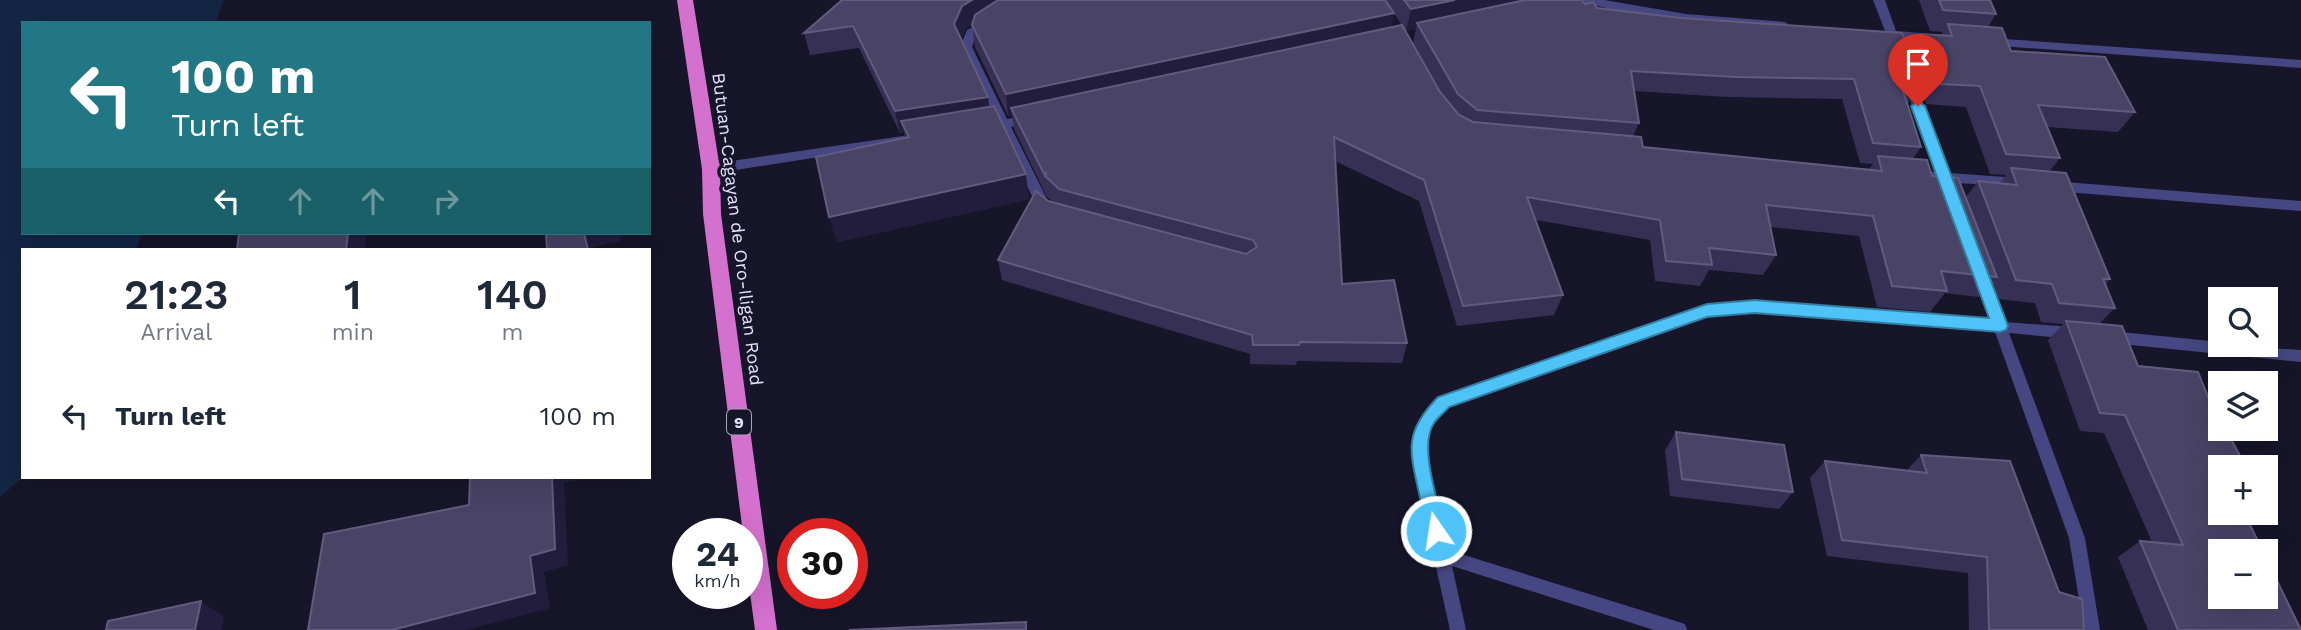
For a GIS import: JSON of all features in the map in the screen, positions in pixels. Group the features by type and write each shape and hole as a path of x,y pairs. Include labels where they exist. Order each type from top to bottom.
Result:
{"highway":[{"name":"Butuan-Cagayan de Oro-Iligan Road","path":"685,0 711,176 712,214 766,630"}],"street":[{"path":"1589,0 1625,10 1660,15 1797,27"},
{"path":"1879,0 1885,34 1954,202"},
{"path":"997,17 971,33 966,47 1041,204 1056,216"},
{"path":"1885,34 1947,39"},
{"path":"1974,41 2301,64"},
{"path":"977,128 1045,116"},
{"path":"711,176 911,139"},
{"path":"1904,173 2301,206"},
{"path":"1977,264 2077,538 2092,630"},
{"path":"1458,630 1420,460 1420,437 1426,420 1444,402 1707,311 1755,306 2089,334 2301,356"},
{"path":"1441,555 1679,630"}],"water":[{"path":"0,0 224,0 216,21 21,21 21,235 141,235 137,248 21,248 21,479 0,497"}],"building":[{"path":"842,0 972,0 962,6 954,24 988,97 895,111 853,26 804,33"},
{"path":"998,0 1385,0 1394,13 1006,94 972,25 975,15"},
{"path":"1404,0 1455,0 1411,9"},
{"path":"1525,0 1582,0 1585,4 1593,2 1597,8 1681,18 1902,33 1921,83 1900,81 1921,147 1873,143 1854,79 1736,77 1631,71 1639,123 1477,110 1458,94 1417,23"},
{"path":"1939,0 1990,0 1996,14 1943,10"},
{"path":"1948,24 2002,28 2011,51 2105,57 2135,112 2038,105 2060,158 2006,154 1980,86 1940,84 1920,34 1952,36"},
{"path":"1402,25 1440,92 1459,115 1473,122 1641,137 1643,147 1882,171 1878,156 1927,160 1932,176 1958,178 1997,277 1941,271 1947,291 1892,286 1873,216 1766,205 1776,255 1709,248 1712,265 1666,261 1660,220 1527,197 1563,295 1463,306 1424,180 1334,137 1342,284 1394,280 1407,343 1300,342 1299,345 1253,345 1252,335 998,260 1036,191 1048,201 1246,254 1257,247 1253,240 1059,189 1045,176 1046,173 1044,174 1011,108"},
{"path":"994,106 1026,174 829,217 816,157 909,137 901,121"},
{"path":"2011,168 2066,173 2110,279 2103,279 2115,308 2059,303 2052,284 2016,280 1978,181 2017,185"},
{"path":"239,235 348,235 346,248 237,248"},
{"path":"546,235 584,235 588,248 547,248"},
{"path":"2066,321 2122,326 2138,366 2198,372 2208,397 2208,441 2232,441 2240,455 2208,455 2208,525 2250,525 2257,539 2208,539 2208,609 2278,609 2278,583 2301,630 2178,630 2140,541 2183,545 2125,415 2100,413"},
{"path":"1676,432 1784,445 1793,492 1682,479"},
{"path":"1921,455 2010,461 2059,592 2082,599 2084,630 1989,630 1987,557 1842,540 1825,461 1927,473"},
{"path":"470,479 552,479 555,549 530,556 535,593 392,630 308,630 324,534 469,505"},
{"path":"201,601 195,630 106,630 108,621"},
{"path":"1026,622 1026,630 849,630"}],"route":[{"path":"1436,531 1420,460 1420,437 1426,420 1444,402 1707,311 1755,306 2000,326 1918,106"}]}
